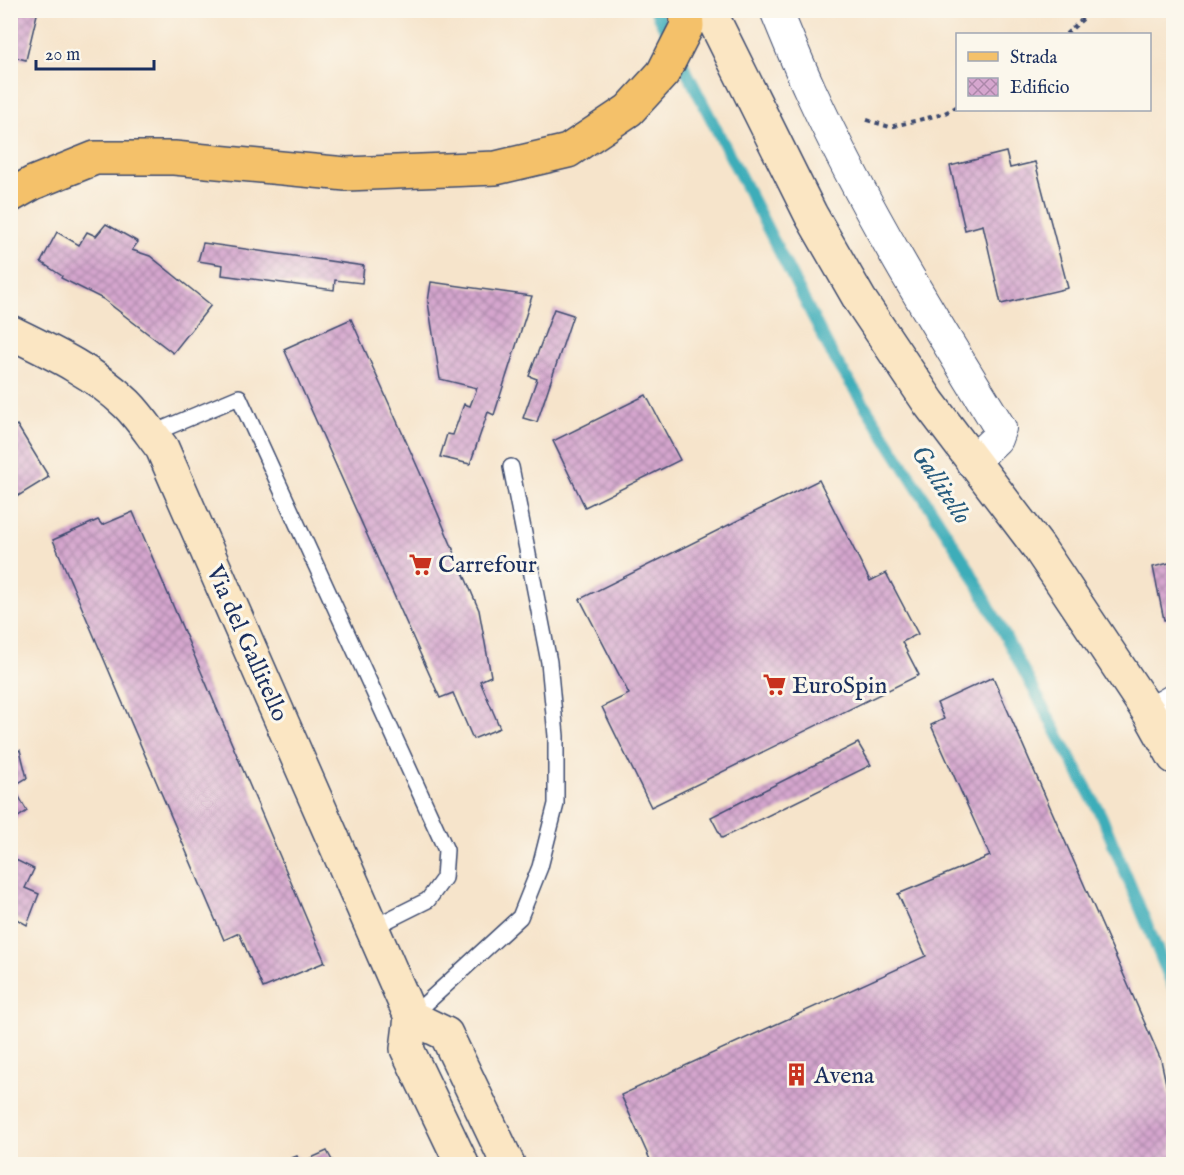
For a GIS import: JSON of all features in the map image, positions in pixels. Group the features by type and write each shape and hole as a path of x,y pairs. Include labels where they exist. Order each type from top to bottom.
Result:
{"main road":[{"path":"10,196 33,183 95,158 174,158 346,174 496,168 568,152 629,110 663,73 687,26 687,10"}],"street":[{"path":"709,10 811,215 860,300 893,353 972,462 1162,707 1173,758"},
{"path":"776,10 810,90 859,189 928,312 1000,428 996,439 972,462"},
{"name":"Via del Gallitello","path":"10,332 51,352 95,378 128,405 162,448 411,1017"},
{"path":"462,1164 407,1050 411,1017 446,1034 508,1164"}],"lane":[{"path":"151,434 239,397 446,850 444,878 428,900 372,928"},
{"path":"411,1017 520,917 540,867 556,804 556,736 549,662 511,467"}],"path":[{"path":"1067,33 1093,10"},
{"path":"862,117 869,122 890,127 943,114 956,107"}],"building":[{"path":"10,10 38,10 26,60 10,56"},
{"path":"1006,152 1010,168 1035,162 1068,288 1001,304 983,225 965,230 950,166"},
{"path":"106,224 138,242 132,250 150,256 211,305 173,353 103,299 61,278 62,276 41,262 57,232 79,245 87,232 96,236"},
{"path":"203,243 364,266 362,283 335,280 334,290 222,275 223,265 198,261"},
{"path":"431,282 532,296 494,415 488,412 470,464 440,457 447,434 453,435 464,404 470,406 477,388 440,379 428,302"},
{"path":"554,309 573,315 537,422 523,418 537,379 529,376"},
{"path":"351,319 479,610 491,676 480,681 500,728 473,739 453,693 440,698 284,349"},
{"path":"646,395 680,460 585,507 553,441"},
{"path":"17,425 49,477 10,501 10,429"},
{"path":"819,480 870,581 886,573 918,634 902,642 919,675 651,807 602,707 629,694 580,599"},
{"path":"133,512 325,962 263,988 239,933 224,940 53,540 98,520 102,525"},
{"path":"1173,562 1173,619 1164,620 1153,567"},
{"path":"993,677 1161,1060 1173,1116 1173,1164 652,1164 621,1095 926,956 898,894 990,856 931,725 944,719 937,703"},
{"path":"858,743 871,765 722,838 711,817"},
{"path":"20,750 27,778 13,786 27,811 11,822 14,826 10,829 10,754"},
{"path":"10,857 34,869 25,888 39,894 27,925 13,917 10,921"},
{"path":"327,1151 334,1164 276,1164 297,1156 300,1163"}],"waterway":[{"name":"Gallitello","path":"655,10 833,356 967,565 1101,815 1174,989"}],"place":[{"name":"Carrefour","path":"420,564"},
{"name":"EuroSpin","path":"774,685"},
{"name":"Avena","path":"796,1075"}]}
